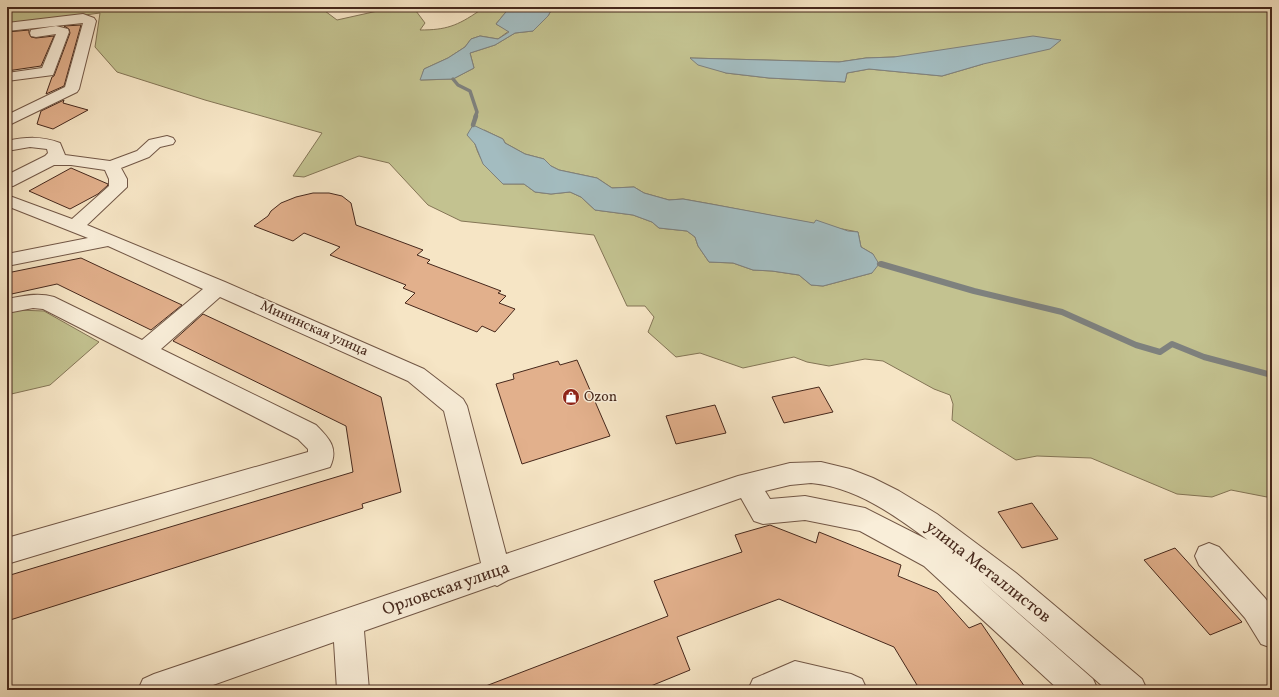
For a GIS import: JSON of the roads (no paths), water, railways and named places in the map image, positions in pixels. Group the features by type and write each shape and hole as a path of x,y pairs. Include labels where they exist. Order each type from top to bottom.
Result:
{"street":[{"path":"7,27 83,18 90,21 72,89 7,121"},
{"path":"7,37 56,30 63,32 48,72 7,77"},
{"path":"7,146 26,141 44,142 54,146 57,154 51,160 7,182"},
{"path":"51,160 71,160 111,166 143,154 155,143 167,142"},
{"path":"75,226 118,187 118,179 111,166"},
{"name":"Мининская улица","path":"7,200 110,240 416,375 455,406 497,572"},
{"path":"7,260 110,240"},
{"path":"144,351 218,287"},
{"path":"7,306 32,301 47,302 307,432 320,445 321,459 7,551"},
{"name":"улица Металлистов","path":"743,486 785,474 820,473 853,481 888,497 958,544 1026,598 1111,684"},
{"path":"743,486 763,512 805,508 865,520 934,557 1082,690"},
{"name":"Орловская улица","path":"154,690 743,486"},
{"path":"1209,556 1255,608 1272,633"},
{"path":"348,623 353,690"},
{"path":"764,690 795,677 851,690"}],"water":[{"path":"510,7 553,7 548,16 533,31 515,33 495,45 470,53 474,68 453,79 420,80 424,69 448,58 465,47 471,39 480,36 498,39 509,32 496,24"},
{"path":"1033,36 1061,40 1050,49 983,64 942,76 869,69 847,73 845,82 769,78 726,73 698,65 690,58 839,62 866,58 894,57"},
{"path":"473,125 503,139 505,143 525,154 544,159 551,166 559,170 597,178 612,188 634,187 644,193 669,200 683,199 814,223 816,220 848,231 858,232 861,247 873,254 879,264 872,273 823,286 811,285 799,275 753,270 733,263 709,262 698,246 695,237 687,231 659,228 652,222 633,215 595,210 581,197 570,192 551,194 535,192 524,184 503,184 483,164 475,144 467,135"}],"waterway":[{"path":"453,79 458,85 470,91 477,112 475,117"},
{"path":"473,125 476,116"},
{"path":"879,264 884,265"},
{"path":"881,264 974,291 1062,312 1136,345 1160,352 1172,344 1204,357 1272,375"}],"place":[{"name":"Ozon","path":"571,397"}]}
